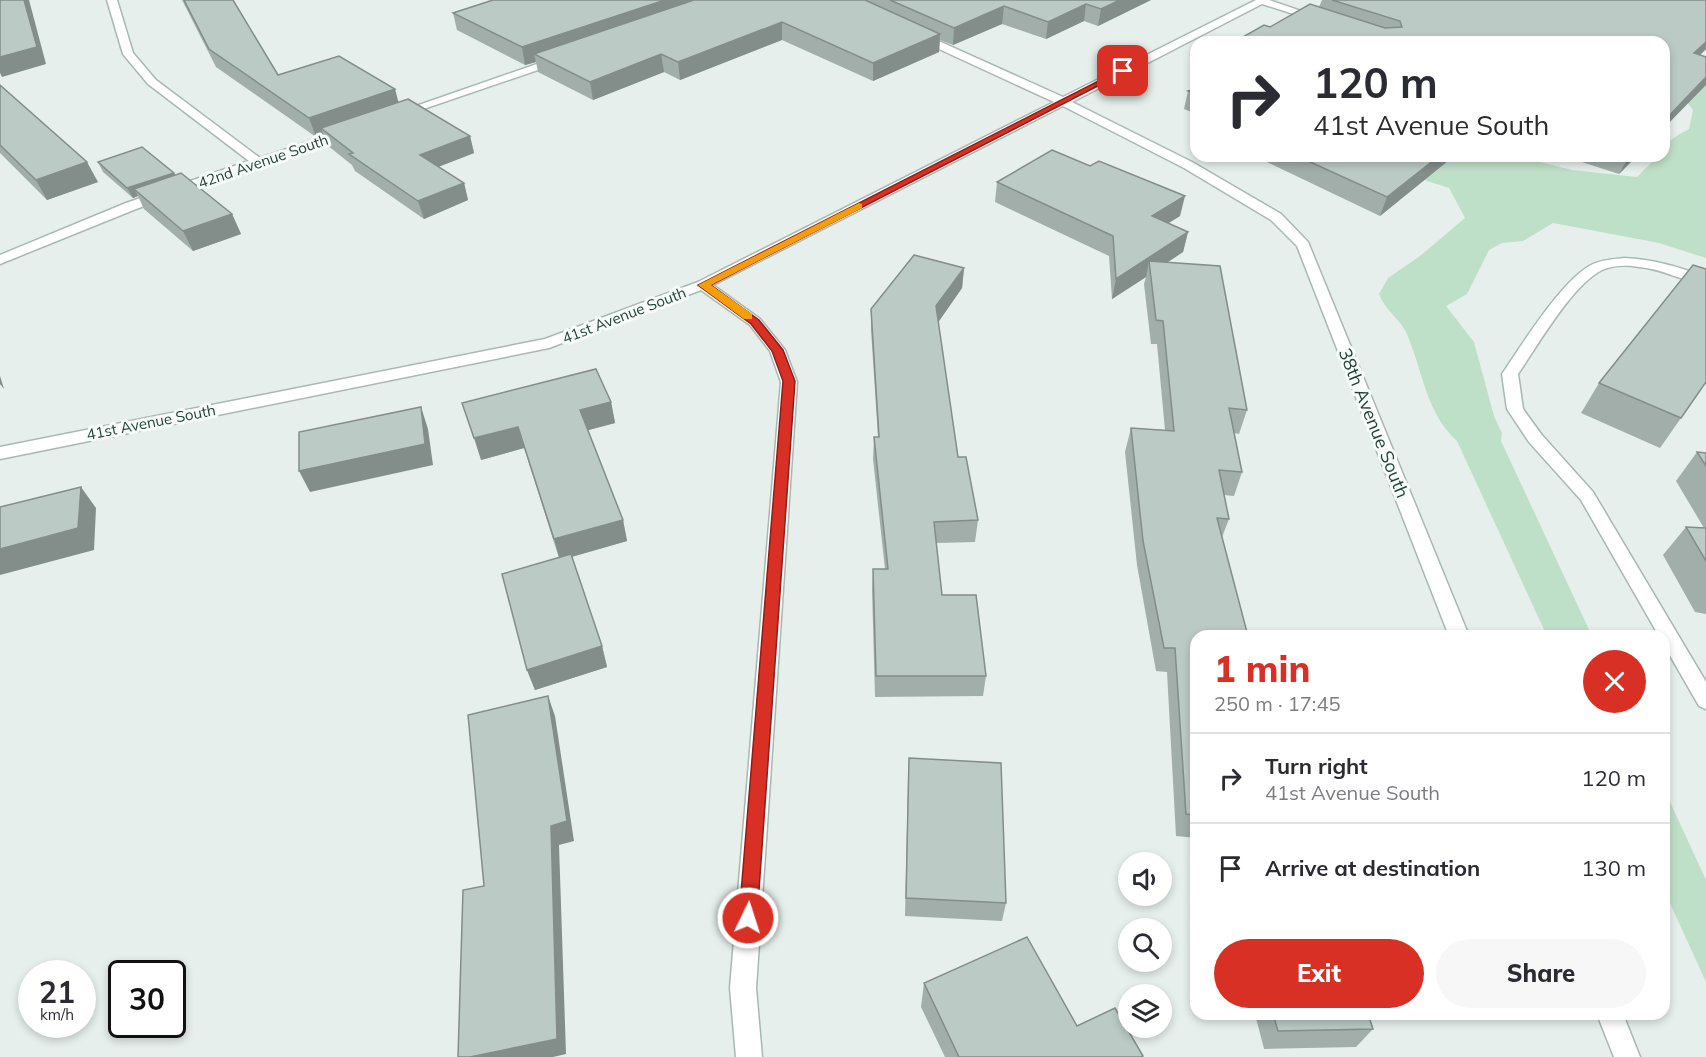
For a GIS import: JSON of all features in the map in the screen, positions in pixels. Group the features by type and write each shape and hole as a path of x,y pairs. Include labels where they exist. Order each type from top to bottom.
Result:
{"street":[{"path":"112,0 128,54 152,82 258,162"},
{"path":"1262,0 1326,21"},
{"name":"41st Avenue South","path":"1192,36 1262,0"},
{"name":"38th Avenue South","path":"903,29 1064,102 1188,165 1276,217 1303,245 1457,630"},
{"name":"41st Avenue South","path":"0,453 549,343 704,285 1190,37"},
{"path":"382,120 575,54"},
{"name":"42nd Avenue South","path":"0,261 131,206 360,127"},
{"path":"1665,630 1587,496 1535,438 1515,409 1510,374 1568,292 1597,267 1628,261 1673,269 1706,282"},
{"path":"704,285 755,322 777,350 789,381 743,988 750,1057"},
{"path":"1670,638 1706,700"},
{"path":"1613,1020 1628,1057"}],"green space":[{"path":"1706,80 1706,258 1659,243 1553,223 1523,241 1502,243 1489,250 1467,294 1446,306 1474,342 1494,416 1502,433 1501,441 1589,630 1544,630 1457,441 1446,430 1431,404 1406,332 1379,294 1388,278 1420,256 1465,218 1449,188 1427,181 1402,167 1402,162 1541,162 1572,170 1637,177 1652,162 1670,162 1670,141 1689,129 1693,110 1687,102"},
{"path":"1670,802 1706,880 1706,982 1670,903"}],"building":[{"path":"0,0 24,0 37,47 0,57"},
{"path":"184,0 233,0 278,75 339,56 395,89 309,118 209,49"},
{"path":"493,0 665,0 522,47 453,13"},
{"path":"694,0 865,0 940,34 873,63 782,22 678,62 661,54 590,82 534,54"},
{"path":"890,0 1120,0 1101,9 1086,4 1048,22 1004,6 954,28"},
{"path":"1332,0 1706,0 1706,42 1694,53 1706,57 1706,77 1670,115 1670,36 1245,36 1264,25 1270,27 1310,4 1385,28 1402,27 1400,21"},
{"path":"0,85 87,162 36,180 0,145"},
{"path":"408,99 470,136 420,155 464,183 418,201 349,154 353,153 321,128"},
{"path":"142,147 174,173 127,188 98,162"},
{"path":"1052,150 1090,166 1099,161 1185,196 1152,216 1188,232 1116,279 1113,236 997,182"},
{"path":"1310,162 1431,162 1387,197"},
{"path":"181,173 232,214 183,231 134,189"},
{"path":"914,255 964,268 936,306 958,457 966,457 978,520 934,522 942,595 976,595 986,676 876,676 873,569 888,569 874,437 879,437 871,309"},
{"path":"1149,261 1220,266 1247,410 1229,408 1242,472 1219,470 1229,519 1217,518 1246,630 1190,630 1190,814 1186,814 1175,648 1164,648 1143,541 1131,428 1174,431 1163,321 1156,320"},
{"path":"1693,265 1706,269 1706,382 1681,418 1599,383"},
{"path":"596,369 611,402 580,410 623,520 554,539 518,427 474,438 462,403"},
{"path":"421,407 425,444 299,471 299,432"},
{"path":"1697,452 1706,453 1706,466"},
{"path":"81,487 78,528 0,549 0,507"},
{"path":"1686,527 1706,528 1706,561"},
{"path":"571,554 602,646 527,670 502,574"},
{"path":"548,696 567,821 551,826 557,1039 470,1057 458,1057 463,890 484,886 468,715"},
{"path":"909,758 1001,763 1006,903 906,898"},
{"path":"1027,937 1077,1026 1115,1008 1118,1013 1118,1038 1132,1038 1143,1056 959,1057 924,983"},
{"path":"1275,1020 1370,1020 1373,1029 1278,1031"}],"slow traffic":[{"path":"748,317 704,285 859,206"}],"route":[{"path":"748,918 789,381 777,350 755,322 704,285 1123,71"}]}
